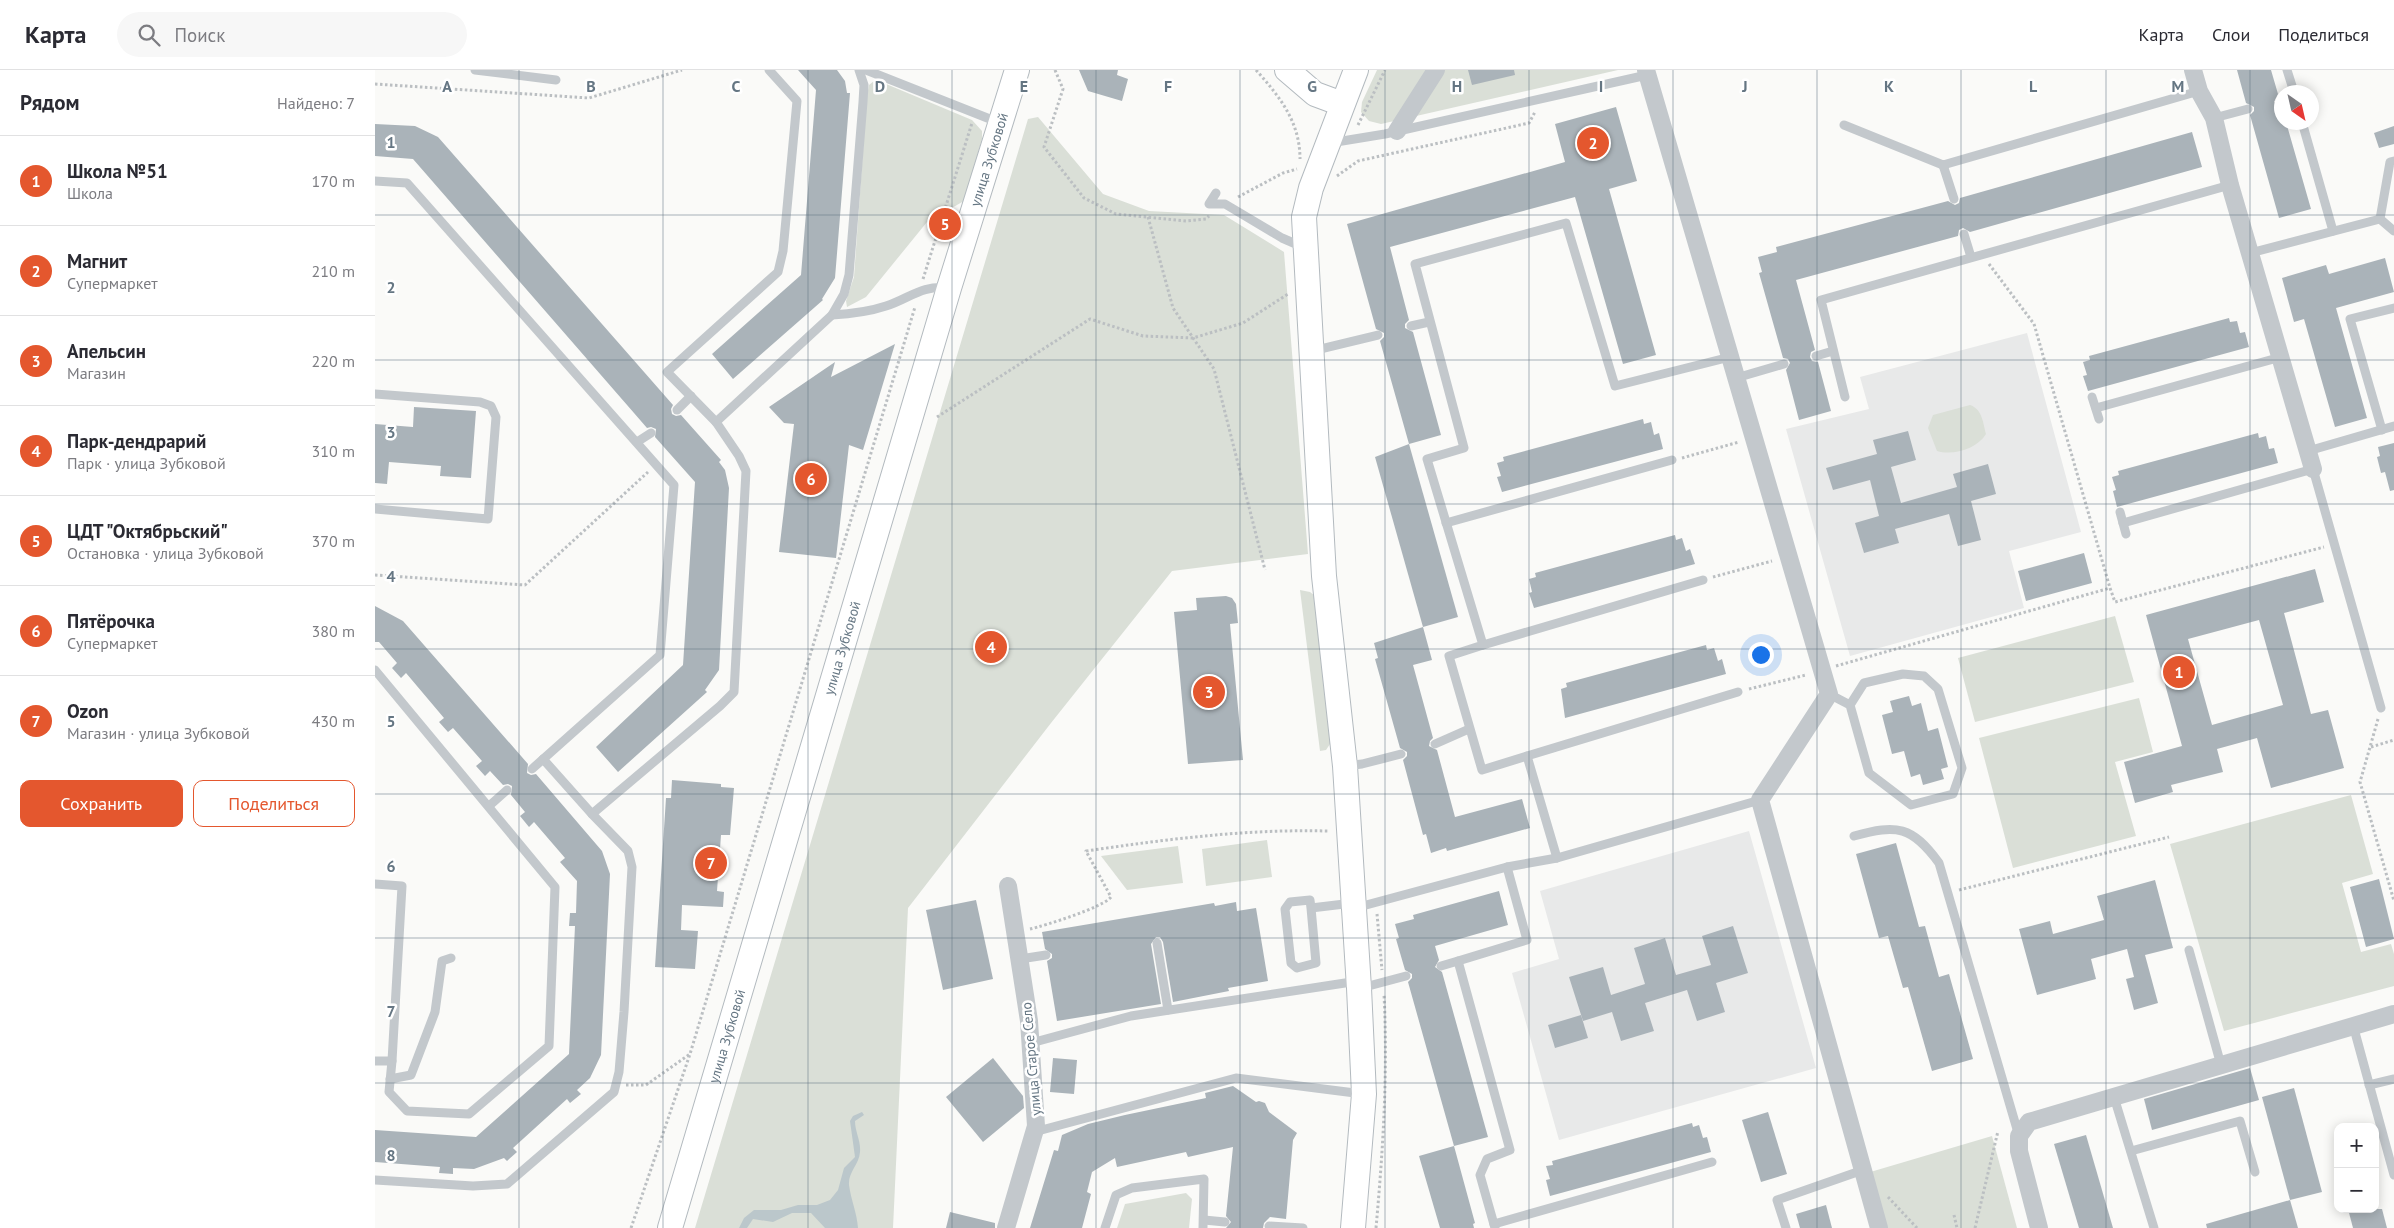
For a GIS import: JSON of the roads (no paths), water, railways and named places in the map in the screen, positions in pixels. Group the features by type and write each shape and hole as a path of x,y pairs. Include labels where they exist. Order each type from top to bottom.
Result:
{"street":[{"name":"улица Зубковой","path":"670,1228 949,288 1017,70"},
{"path":"1287,70 1315,94 1342,104"},
{"path":"1353,1228 1364,1094 1359,985 1361,905 1324,576 1304,217 1311,188 1356,70"},
{"path":"1397,131 1436,70"},
{"path":"2193,70 2199,91 2214,118 2229,185 2313,469"},
{"path":"1647,73 1829,694 1760,800 1879,1228"},
{"name":"улица Старое Село","path":"1006,1228 1036,1126 1031,1043 1009,886"},
{"path":"2039,1228 2019,1151 2019,1136 2029,1122 2394,1014"}],"lane":[{"path":"475,70 556,80"},
{"path":"591,814 720,706 734,692 746,471 739,456 716,422 667,372 778,272 783,251 797,101 769,70"},
{"path":"716,422 832,315 843,294 849,275 863,102 864,85 859,70"},
{"path":"866,70 1000,123"},
{"path":"2287,70 2292,85"},
{"path":"1328,143 1397,131 1647,73"},
{"path":"1844,125 1943,165 2199,91"},
{"path":"2214,118 2248,109"},
{"path":"2304,130 2333,231"},
{"path":"2380,218 2390,162 2394,161"},
{"path":"1943,165 1954,199"},
{"path":"375,181 407,182 674,485 660,655 532,769"},
{"path":"1845,397 1821,300 2229,185"},
{"path":"1215,193 1209,204 1225,204 1282,238 1307,249"},
{"path":"2250,253 2380,218"},
{"path":"2380,218 2394,231"},
{"path":"1483,645 1427,459 1464,448 1415,264 1566,224 1615,386 1730,357"},
{"path":"1964,234 1971,258"},
{"path":"832,315 857,313 886,306 931,286 949,288"},
{"path":"2382,430 2350,319 2394,308"},
{"path":"1411,326 1429,322"},
{"path":"1311,356 1325,348 1378,334"},
{"path":"1817,356 1833,351"},
{"path":"2096,408 2281,357"},
{"path":"1736,378 1784,364"},
{"path":"375,394 480,402 491,406 496,417 488,519 375,509"},
{"path":"677,410 691,396"},
{"path":"2092,396 2099,419"},
{"path":"2308,451 2394,426"},
{"path":"637,442 651,433"},
{"path":"1446,523 1672,460"},
{"path":"2123,523 2313,469 2381,708"},
{"path":"2120,512 2126,534"},
{"path":"1703,580 1449,656 1469,729 1482,770 1738,692"},
{"path":"375,670 555,887 549,1046 469,1114 407,1111 389,1092 402,886 375,884"},
{"path":"1829,694 1850,705 1869,773 1911,805 1953,794 1963,768 1938,689 1925,676 1903,674 1864,683 1850,705"},
{"path":"1435,744 1469,729"},
{"path":"1345,766 1362,764 1401,754"},
{"path":"1527,756 1557,858"},
{"path":"375,1180 473,1186 507,1184 614,1092 624,1012 632,867 628,851 591,814 543,759"},
{"path":"489,806 507,790"},
{"path":"1311,908 1361,905 1507,866 1557,858 1760,800"},
{"path":"1854,836 1875,830 1896,828 1913,835 1939,863 2019,1136"},
{"path":"1441,966 1527,940 1507,866"},
{"path":"1310,900 1311,908 1316,963 1297,968 1291,963 1285,908 1289,902 1310,900"},
{"path":"1157,943 1168,1010"},
{"path":"2189,950 2221,1065"},
{"path":"1020,959 1046,955"},
{"path":"390,1079 411,1076 435,1012 442,962 451,958"},
{"path":"1458,961 1510,1150 1487,1159 1480,1175 1495,1226 1712,1162"},
{"path":"1031,1043 1131,1016 1384,982 1407,976"},
{"path":"2353,1025 2394,1175"},
{"path":"375,1061 392,1061"},
{"path":"1034,1132 1236,1078 1364,1094"},
{"path":"2369,1085 2394,1079"},
{"path":"2114,1097 2154,1228"},
{"path":"2131,1151 2240,1121 2255,1172"},
{"path":"1785,1228 1777,1200 1863,1170"},
{"path":"1105,1228 1116,1195 1131,1188 1204,1179 1203,1224 1225,1222"},
{"path":"1269,1226 1303,1228"}],"place":[{"name":"Магнит","path":"1593,143"},
{"name":"ЦДТ \"Октябрьский\"","path":"945,224"},
{"name":"Пятёрочка","path":"811,479"},
{"name":"Парк-дендрарий","path":"991,647"},
{"name":"Школа №51","path":"2179,672"},
{"name":"Апельсин","path":"1209,692"},
{"name":"Ozon","path":"711,863"}]}
